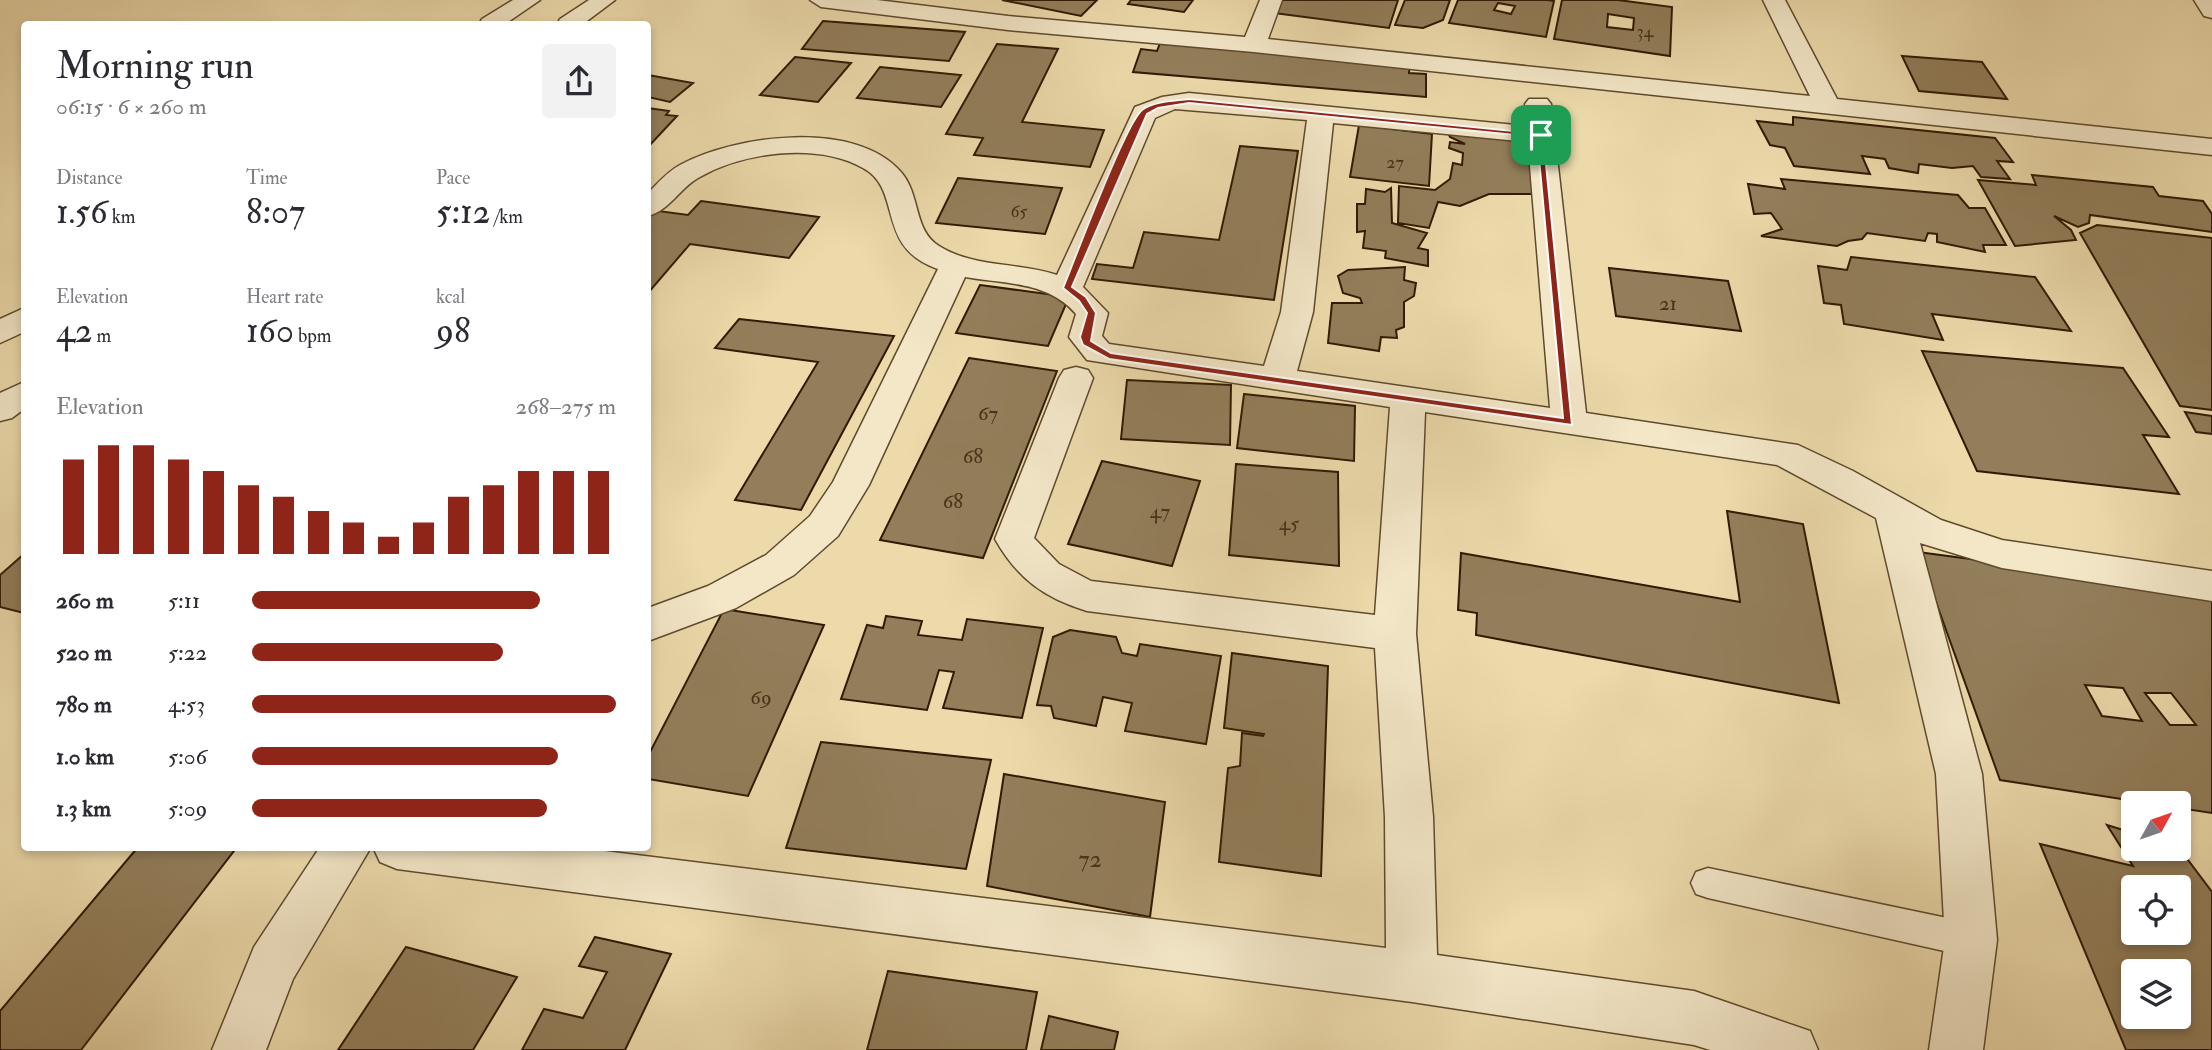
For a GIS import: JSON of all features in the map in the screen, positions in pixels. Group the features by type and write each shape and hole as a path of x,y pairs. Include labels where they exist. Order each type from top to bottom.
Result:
{"street":[{"path":"495,21 529,0"},
{"path":"572,21 604,0"},
{"path":"821,0 1008,23 1254,45 2212,147"},
{"path":"1254,45 1271,0"},
{"path":"1774,0 1828,106"},
{"path":"2205,0 2212,11"},
{"path":"1067,288 1144,113 1171,102 1189,101 1541,135"},
{"path":"1538,104 1569,423"},
{"path":"1277,380 1297,312 1321,113"},
{"path":"651,204 687,173 722,157 760,148 801,145 838,149 869,160 891,176 901,197 906,226 914,240 940,259 978,272 1047,280 1067,288 1083,299 1092,313 1085,337 1099,352 1785,454 1840,480 1892,511 1964,544 2002,554 2212,586"},
{"path":"651,624 722,597 780,565 824,526 850,485 956,264"},
{"path":"0,333 21,320"},
{"path":"1076,379 1014,539 1028,562 1053,583 1087,596 1395,634"},
{"path":"0,410 21,395"},
{"path":"1408,399 1395,634 1409,817 1412,976"},
{"path":"1892,511 1959,774 1970,940 1956,1050"},
{"path":"239,1050 272,965 344,851"},
{"path":"428,851 1412,976 1694,1018 1791,1050"}],"lane":[{"path":"1708,883 1970,940"}],"building":[{"path":"1002,0 1097,0 1081,16"},
{"path":"1131,0 1193,0 1184,12 1128,4"},
{"path":"1273,0 1398,0 1389,28 1267,12"},
{"path":"1405,0 1450,0 1443,20 1423,28 1395,25"},
{"path":"1458,0 1554,1 1546,37 1449,23","holes":["1498,3 1515,6 1511,14 1494,10"]},
{"path":"1562,0 1618,0 1672,7 1670,56 1554,39","holes":["1608,14 1634,18 1633,30 1607,27"]},
{"path":"823,21 965,32 949,61 802,49"},
{"path":"1160,43 1410,64 1409,73 1426,74 1426,97 1133,72 1141,49 1157,51"},
{"path":"997,44 1058,49 1022,122 1104,130 1090,167 974,155 983,138 946,134"},
{"path":"1902,56 1982,62 2007,99 1919,91"},
{"path":"795,57 851,63 818,102 760,95"},
{"path":"880,67 961,75 941,107 857,98"},
{"path":"651,76 693,83 670,102 651,98"},
{"path":"651,108 669,111 666,115 677,116 651,144"},
{"path":"1793,117 1995,138 2013,162 1997,161 2010,179 1981,177 1973,166 1952,168 1919,164 1918,173 1889,168 1885,159 1862,156 1870,174 1794,166 1785,148 1770,145 1757,121 1793,125"},
{"path":"1359,125 1432,134 1429,186 1350,177"},
{"path":"1447,131 1527,139 1531,143 1533,194 1489,194 1460,206 1438,202 1429,228 1398,223 1399,186 1435,190 1450,179 1453,163 1462,165 1463,153 1449,148 1450,142 1465,144 1450,137"},
{"path":"1240,146 1298,151 1274,300 1092,279 1097,264 1133,268 1144,232 1219,240"},
{"path":"2032,175 2153,187 2159,196 2203,201 2212,214 2212,232 2090,215 2089,223 2078,227 2054,216 2071,230 2076,240 2015,246 1978,180 2036,185"},
{"path":"958,178 1062,188 1045,234 936,223"},
{"path":"1781,179 1958,195 1969,208 1985,208 2006,245 1983,245 1985,252 1937,242 1937,234 1928,233 1925,241 1867,233 1862,239 1837,246 1761,236 1782,229 1771,213 1754,214 1748,184 1785,189"},
{"path":"1391,188 1392,223 1427,233 1418,248 1428,250 1428,266 1385,258 1386,251 1363,248 1365,231 1357,232 1357,204 1365,204 1366,189 1385,192"},
{"path":"701,201 819,217 789,258 690,244 651,290 651,210 688,215"},
{"path":"2097,225 2212,238 2212,410 2180,406 2080,233"},
{"path":"1851,257 2035,277 2071,331 1932,314 1943,340 1844,324 1841,305 1824,303 1818,266 1847,270"},
{"path":"1405,267 1404,280 1416,283 1414,296 1404,302 1404,327 1396,330 1397,338 1381,337 1379,351 1328,343 1332,303 1362,303 1360,298 1343,293 1338,276 1348,270"},
{"path":"1609,268 1728,281 1741,331 1616,316"},
{"path":"980,285 1069,297 1048,346 956,333"},
{"path":"739,319 894,336 801,510 735,500 818,362 715,348"},
{"path":"1922,351 2123,368 2169,437 2143,435 2179,494 1977,471"},
{"path":"969,358 1057,371 983,558 880,540"},
{"path":"1127,380 1231,385 1230,445 1121,439"},
{"path":"1244,394 1355,406 1354,461 1237,448"},
{"path":"2185,412 2212,416 2212,434 2196,432"},
{"path":"1102,461 1200,481 1172,566 1068,544"},
{"path":"1236,464 1338,472 1339,566 1229,555"},
{"path":"1727,511 1803,524 1839,703 1476,635 1477,613 1458,610 1461,553 1740,602"},
{"path":"1918,552 2212,591 2212,813 2191,810 2191,791 2121,791 2121,799 2000,780","holes":["2085,685 2123,688 2142,721 2102,716","2145,693 2171,693 2196,725 2170,725"]},
{"path":"21,557 21,612 0,607 0,575"},
{"path":"724,609 824,625 748,796 651,780 651,750"},
{"path":"886,616 922,621 918,635 962,640 967,619 1043,628 1022,718 943,708 954,672 939,670 927,710 841,699 867,625 883,628"},
{"path":"1070,630 1116,637 1122,653 1137,656 1140,644 1221,656 1206,744 1125,731 1132,703 1103,697 1096,726 1054,718 1051,706 1037,705 1053,637"},
{"path":"1232,653 1328,666 1321,876 1219,862 1228,768 1240,766 1242,733 1264,734 1224,728"},
{"path":"821,742 991,760 966,869 786,848"},
{"path":"1004,774 1165,802 1150,917 987,886"},
{"path":"2107,825 2121,829 2121,847"},
{"path":"2040,844 2133,866 2130,861 2189,861 2212,892 2212,1050 2126,1050"},
{"path":"135,851 234,851 81,1050 0,1050 0,1011"},
{"path":"595,937 671,954 625,1050 522,1050 544,1009 583,1018 607,972 579,966"},
{"path":"406,947 517,977 473,1050 338,1050"},
{"path":"888,971 1037,992 1026,1050 867,1050"},
{"path":"1049,1016 1118,1032 1114,1050 1041,1050"}],"route":[{"path":"1189,101 1541,135 1569,423 1109,355 1099,352 1087,343 1085,337 1092,313 1083,299 1067,288 1128,144 1144,113 1156,106 1189,101"}]}
